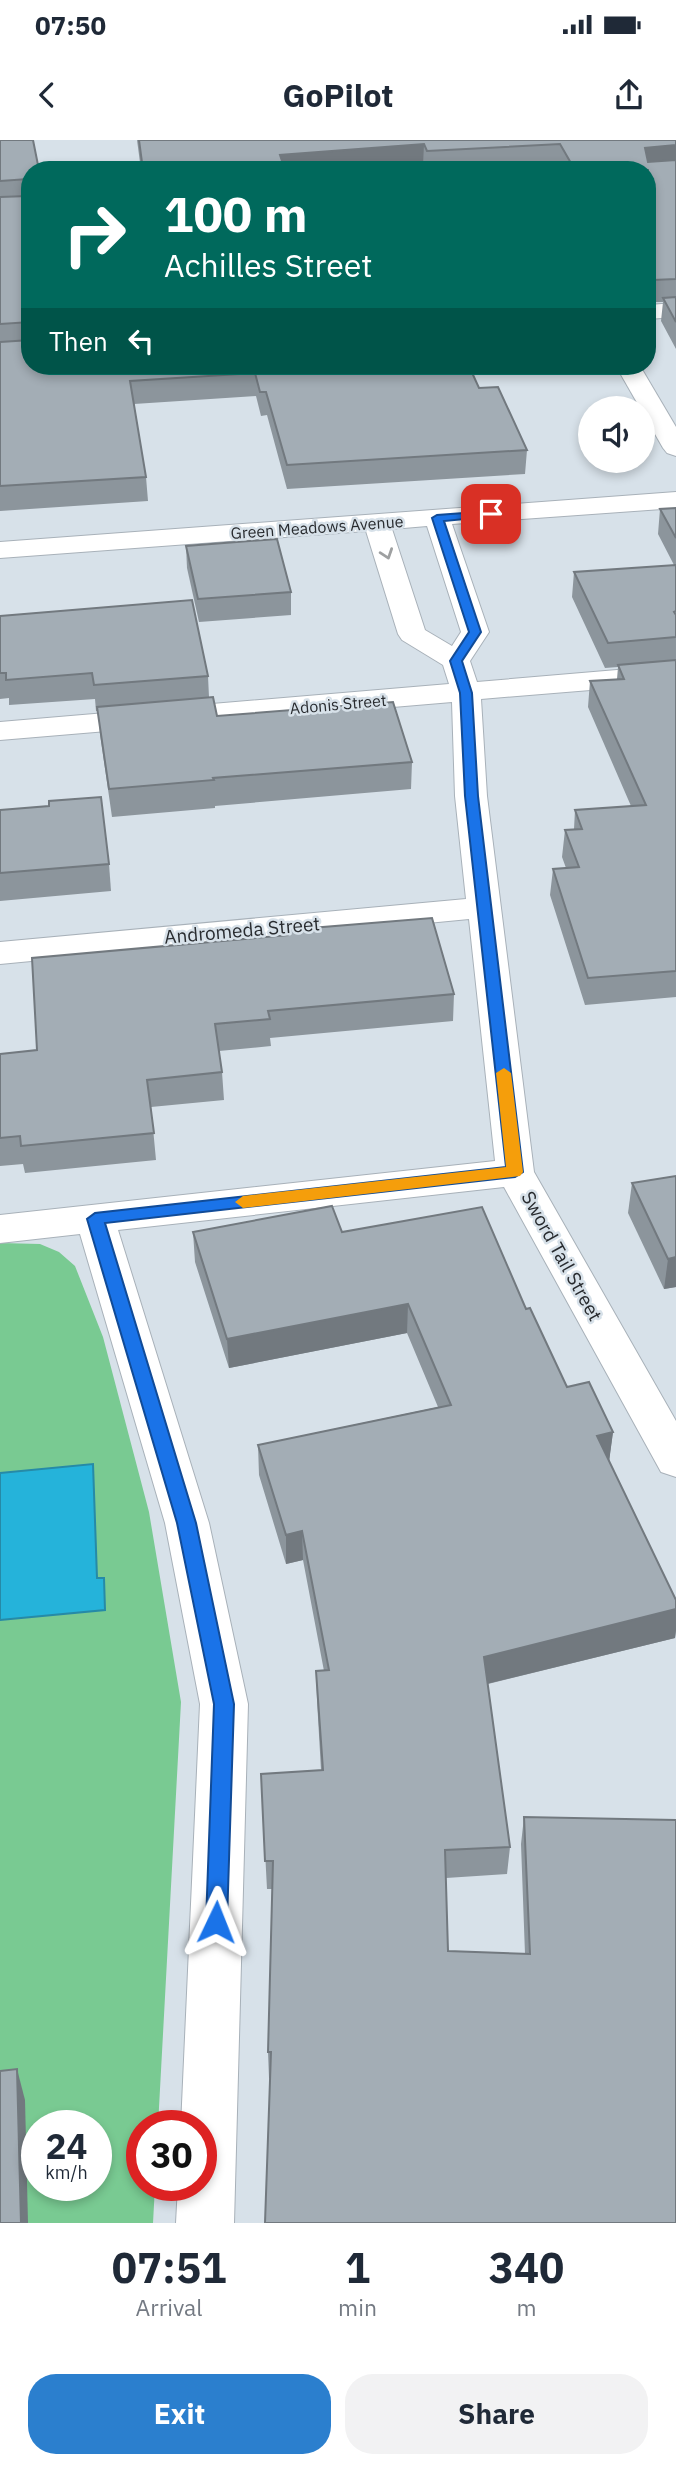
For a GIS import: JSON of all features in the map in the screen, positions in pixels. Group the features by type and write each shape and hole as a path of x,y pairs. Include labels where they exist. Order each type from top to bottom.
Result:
{"street":[{"path":"656,311 676,310"},
{"path":"633,375 676,448"},
{"name":"Green Meadows Avenue","path":"0,550 676,500"},
{"path":"376,522 428,584 475,632 461,677 412,634 428,584 437,518"},
{"name":"Adonis Street","path":"0,731 461,677 676,674"},
{"name":"Sword Tail Street","path":"461,677 471,796 515,1172 676,1460"},
{"name":"Andromeda Street","path":"0,953 485,907"},
{"path":"0,1229 515,1172"},
{"path":"95,1219 187,1523 224,1704 205,2223"}],"green space":[{"path":"0,1243 40,1244 59,1252 75,1266 103,1337 149,1512 181,1702 159,2110 126,2110 126,2201 154,2201 153,2223 0,2223"}],"water":[{"path":"93,1464 97,1578 104,1578 105,1610 0,1620 0,1473"}],"building":[{"path":"0,140 33,140 37,161 21,161 21,180 0,181"},
{"path":"139,140 676,140 676,145 645,148 648,161 570,161 560,144 427,151 424,144 280,155 282,161 142,161"},
{"path":"676,160 676,279 656,280 656,161"},
{"path":"21,196 21,323 0,324 0,197"},
{"path":"676,297 676,322 663,298"},
{"path":"21,341 21,375 224,375 130,381 146,477 0,486 0,342"},
{"path":"256,375 473,375 479,388 498,387 527,450 287,465 266,392 260,392"},
{"path":"676,508 676,538 660,509"},
{"path":"277,539 291,592 198,599 186,546"},
{"path":"676,565 676,637 608,643 574,572"},
{"path":"192,600 208,676 94,685 92,673 6,680 6,673 0,673 0,616"},
{"path":"676,660 676,971 588,978 553,869 579,867 565,830 582,829 575,810 646,805 590,681 624,679 618,665"},
{"path":"213,697 217,716 393,702 412,762 109,789 97,707"},
{"path":"101,797 109,864 0,873 0,810 49,806 49,801"},
{"path":"432,918 454,994 268,1011 270,1019 215,1024 222,1072 147,1080 154,1133 21,1146 20,1136 0,1138 0,1054 37,1050 32,958 288,935 287,930"},
{"path":"676,1176 676,1257 668,1259 632,1183"},
{"path":"332,1206 342,1232 482,1207 526,1309 530,1308 567,1387 589,1382 613,1432 597,1436 676,1600 676,1609 484,1657 510,1847 445,1850 448,1951 530,1954 524,1817 676,1820 676,2223 265,2223 271,2052 268,2052 273,1861 265,1861 261,1774 323,1770 316,1671 329,1670 302,1531 286,1535 258,1445 451,1405 408,1304 227,1339 193,1232"},
{"path":"17,2069 21,2223 0,2223 0,2071"}],"slow traffic":[{"path":"243,1202 515,1172 504,1073"}],"route":[{"path":"216,1922 224,1704 187,1523 95,1219 515,1172 471,796 466,693 456,661 475,632 437,518 491,514"}]}
